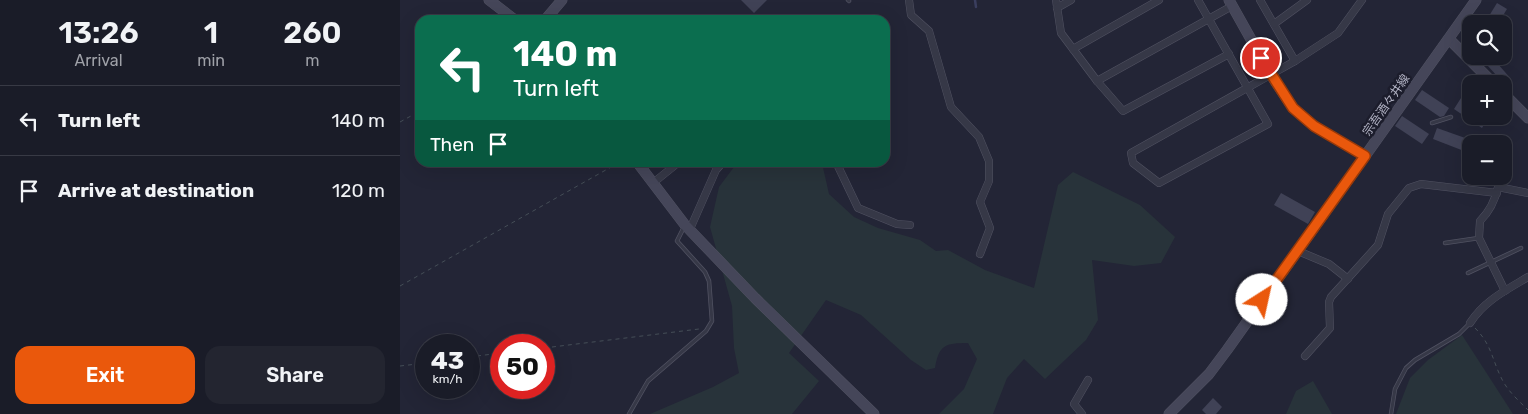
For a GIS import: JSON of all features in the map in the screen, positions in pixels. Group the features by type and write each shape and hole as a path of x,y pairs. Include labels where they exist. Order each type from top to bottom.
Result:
{"street":[{"path":"489,0 508,15"},
{"path":"549,15 562,0"},
{"path":"909,0 911,15 929,31 951,107 979,137 989,161 989,181 980,202 990,228 980,254"},
{"path":"1071,0 1056,4 1061,32 1097,81 1123,111 1229,54"},
{"path":"1073,48 1160,0"},
{"path":"1198,0 1208,19 1229,54 1248,88 1268,124 1159,182 1133,164 1131,153 1248,88 1271,75 1338,33 1362,0"},
{"path":"1260,0 1295,61"},
{"path":"1274,24 1307,0"},
{"name":"宗吾酒々井線","path":"1169,414 1203,379 1227,350 1476,0"},
{"path":"1097,81 1208,19 1231,3 1271,75 1293,108 1314,126 1365,156"},
{"path":"1449,39 1485,75"},
{"path":"1512,102 1528,118"},
{"path":"641,167 688,227 755,298 874,414"},
{"path":"653,183 673,167"},
{"path":"688,227 719,167"},
{"path":"838,167 858,208 897,224 910,225"},
{"path":"1305,356 1330,328 1331,297 1378,245 1388,214 1409,188 1421,184 1497,193"},
{"path":"1505,291 1479,238 1480,221 1488,212 1498,188 1528,193"},
{"path":"1298,251 1329,264 1348,279"},
{"path":"1470,323 1477,312 1487,303 1528,277"},
{"path":"1082,414 1074,404 1088,380"}],"lane":[{"path":"1432,123 1451,117"},
{"path":"629,414 648,381 708,328 712,321 710,281 705,272 677,241 688,227"},
{"path":"1445,243 1479,238"},
{"path":"1468,273 1521,248"},
{"path":"1391,414 1395,390 1406,368 1415,360 1459,334 1470,323"}],"path":[{"path":"400,122 415,113"},
{"path":"400,286 611,167"},
{"path":"1470,323 1490,346 1505,383 1528,410"},
{"path":"555,347 708,328"},
{"path":"400,366 415,364"}],"shaded area":[{"path":"734,167 823,167 829,194 854,217 878,228 920,240 936,251 948,250 985,270 1034,288 1058,185 1073,172 1140,205 1175,237 1161,263 1134,266 1092,260 1098,320 1086,340 1045,379 1024,359 1007,378 993,414 939,414 964,389 977,359 968,343 944,347 939,354 935,368 926,370 911,360 861,315 826,300 789,353 819,381 792,414 650,414 713,387 739,373 734,348 732,306 710,227 719,187"},
{"path":"1462,335 1513,414 1396,414 1410,378 1428,360"},
{"path":"1313,381 1332,414 1286,414 1296,391"}],"building":[{"path":"741,0 767,0 754,13"},
{"path":"1497,3 1507,9 1503,15 1490,15"},
{"path":"1487,65 1499,65 1508,75 1496,75"},
{"path":"1422,90 1449,108 1444,116 1440,117 1415,100"},
{"path":"1461,98 1462,99 1462,114 1454,109"},
{"path":"1402,116 1429,134 1422,144 1395,126"},
{"path":"1437,128 1462,137 1462,150 1433,139"},
{"path":"1281,193 1315,212 1308,224 1274,205"},
{"path":"1213,398 1222,407 1216,414 1206,414 1202,410"}],"waterway":[{"path":"975,0 976,7"}],"route":[{"path":"1261,58 1293,108 1314,126 1365,156 1262,300"}]}
